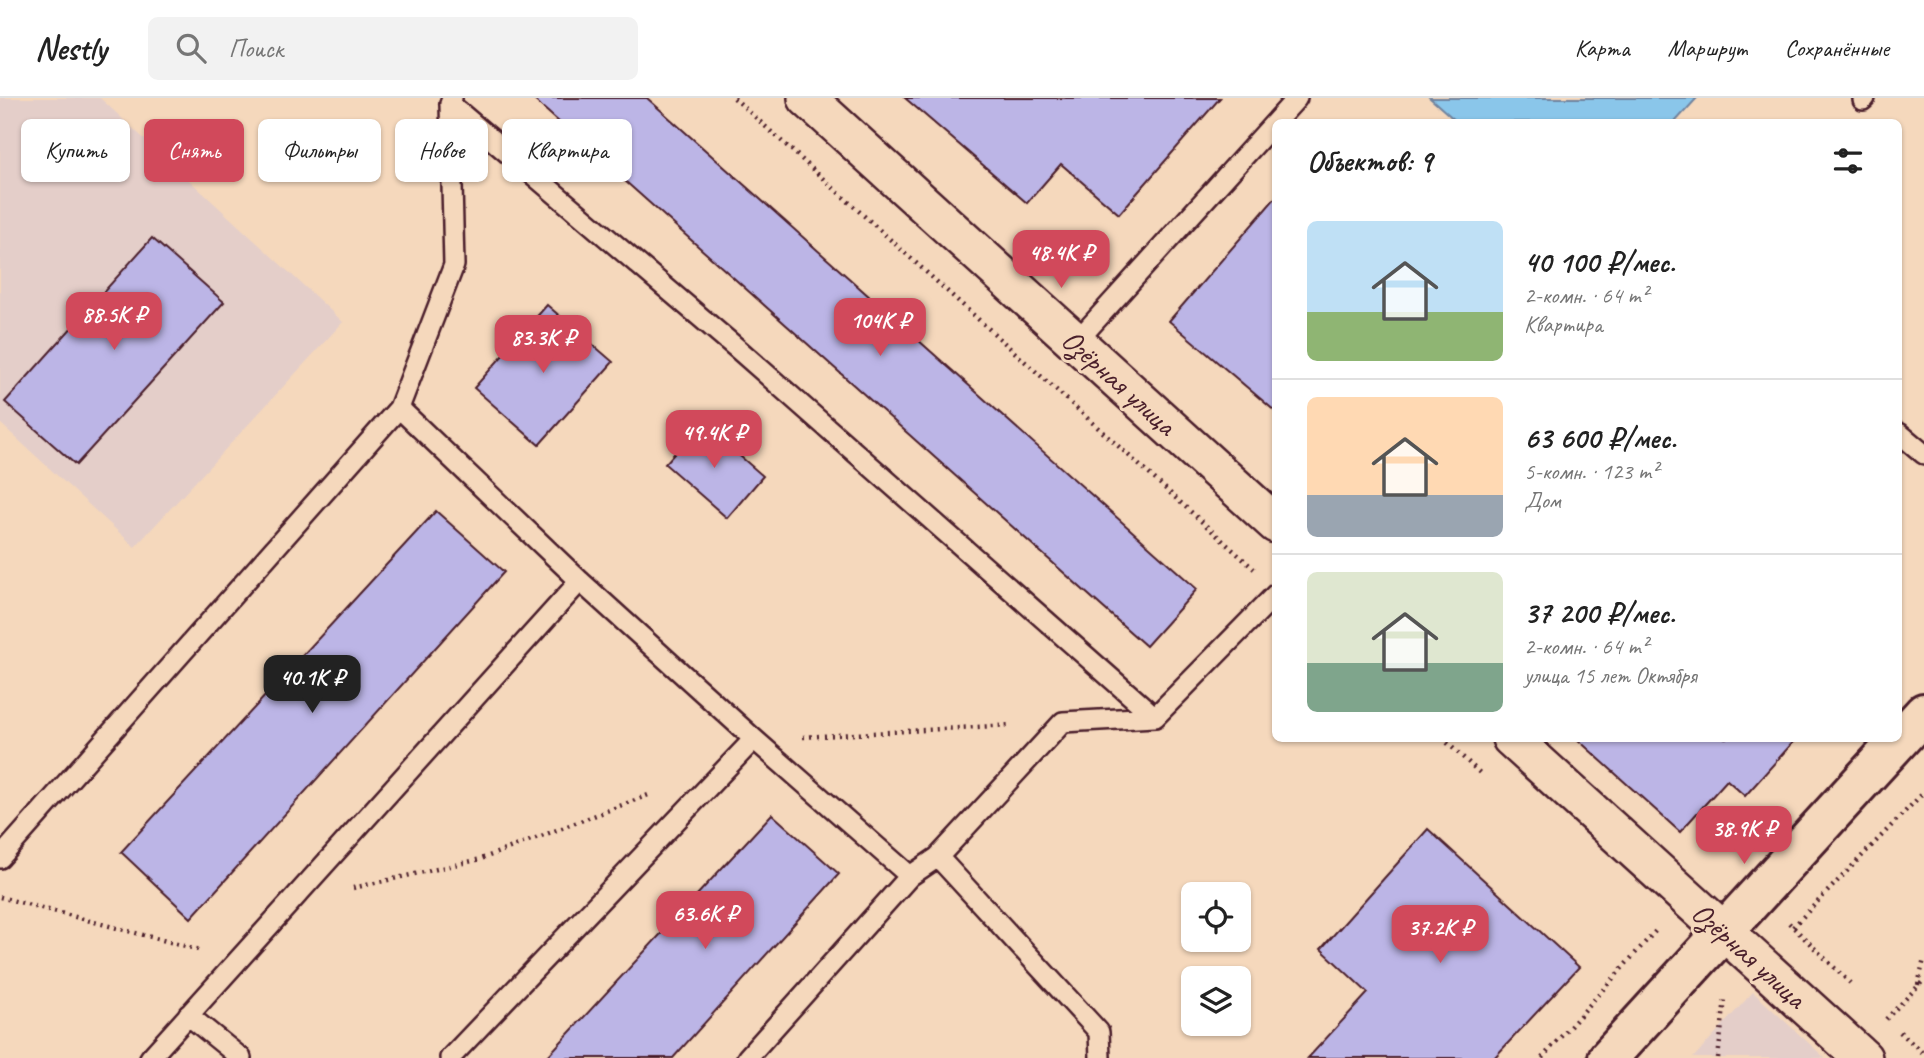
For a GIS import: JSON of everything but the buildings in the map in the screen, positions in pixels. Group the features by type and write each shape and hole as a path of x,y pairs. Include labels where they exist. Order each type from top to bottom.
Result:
{"street":[{"name":"Озёрная улица","path":"807,98 1272,520"},
{"path":"1902,737 1924,713"},
{"name":"Озёрная улица","path":"1515,742 1863,1058"},
{"path":"1608,1058 1898,742"}],"lane":[{"path":"1278,119 1297,98"},
{"path":"0,858 400,408 454,265 451,101"},
{"path":"451,101 739,350 1155,717"},
{"path":"1076,342 1272,126"},
{"path":"400,408 580,581 910,876"},
{"path":"1902,436 1924,454"},
{"path":"150,1058 580,581"},
{"path":"747,1058 910,876 938,858 1063,722 1155,717 1272,598"},
{"path":"450,1058 754,739"},
{"path":"938,858 1099,1032 1100,1058"},
{"path":"188,1015 241,1058"}],"path":[{"path":"734,98 1255,570"},
{"path":"1859,992 1794,926 1924,792"},
{"path":"0,897 238,960"},
{"path":"1542,1058 1686,898"},
{"path":"1917,987 1924,959"},
{"path":"1878,1011 1887,1020 1924,980"},
{"path":"1896,1029 1924,1054"}],"shaded area":[{"path":"0,98 100,98 123,119 21,119 21,182 130,182 130,126 144,139 144,182 191,182 343,322 135,547 0,423"},
{"path":"1753,992 1825,1058 1693,1058"}],"water":[{"path":"1430,98 1697,98 1678,119 1454,119"}]}
